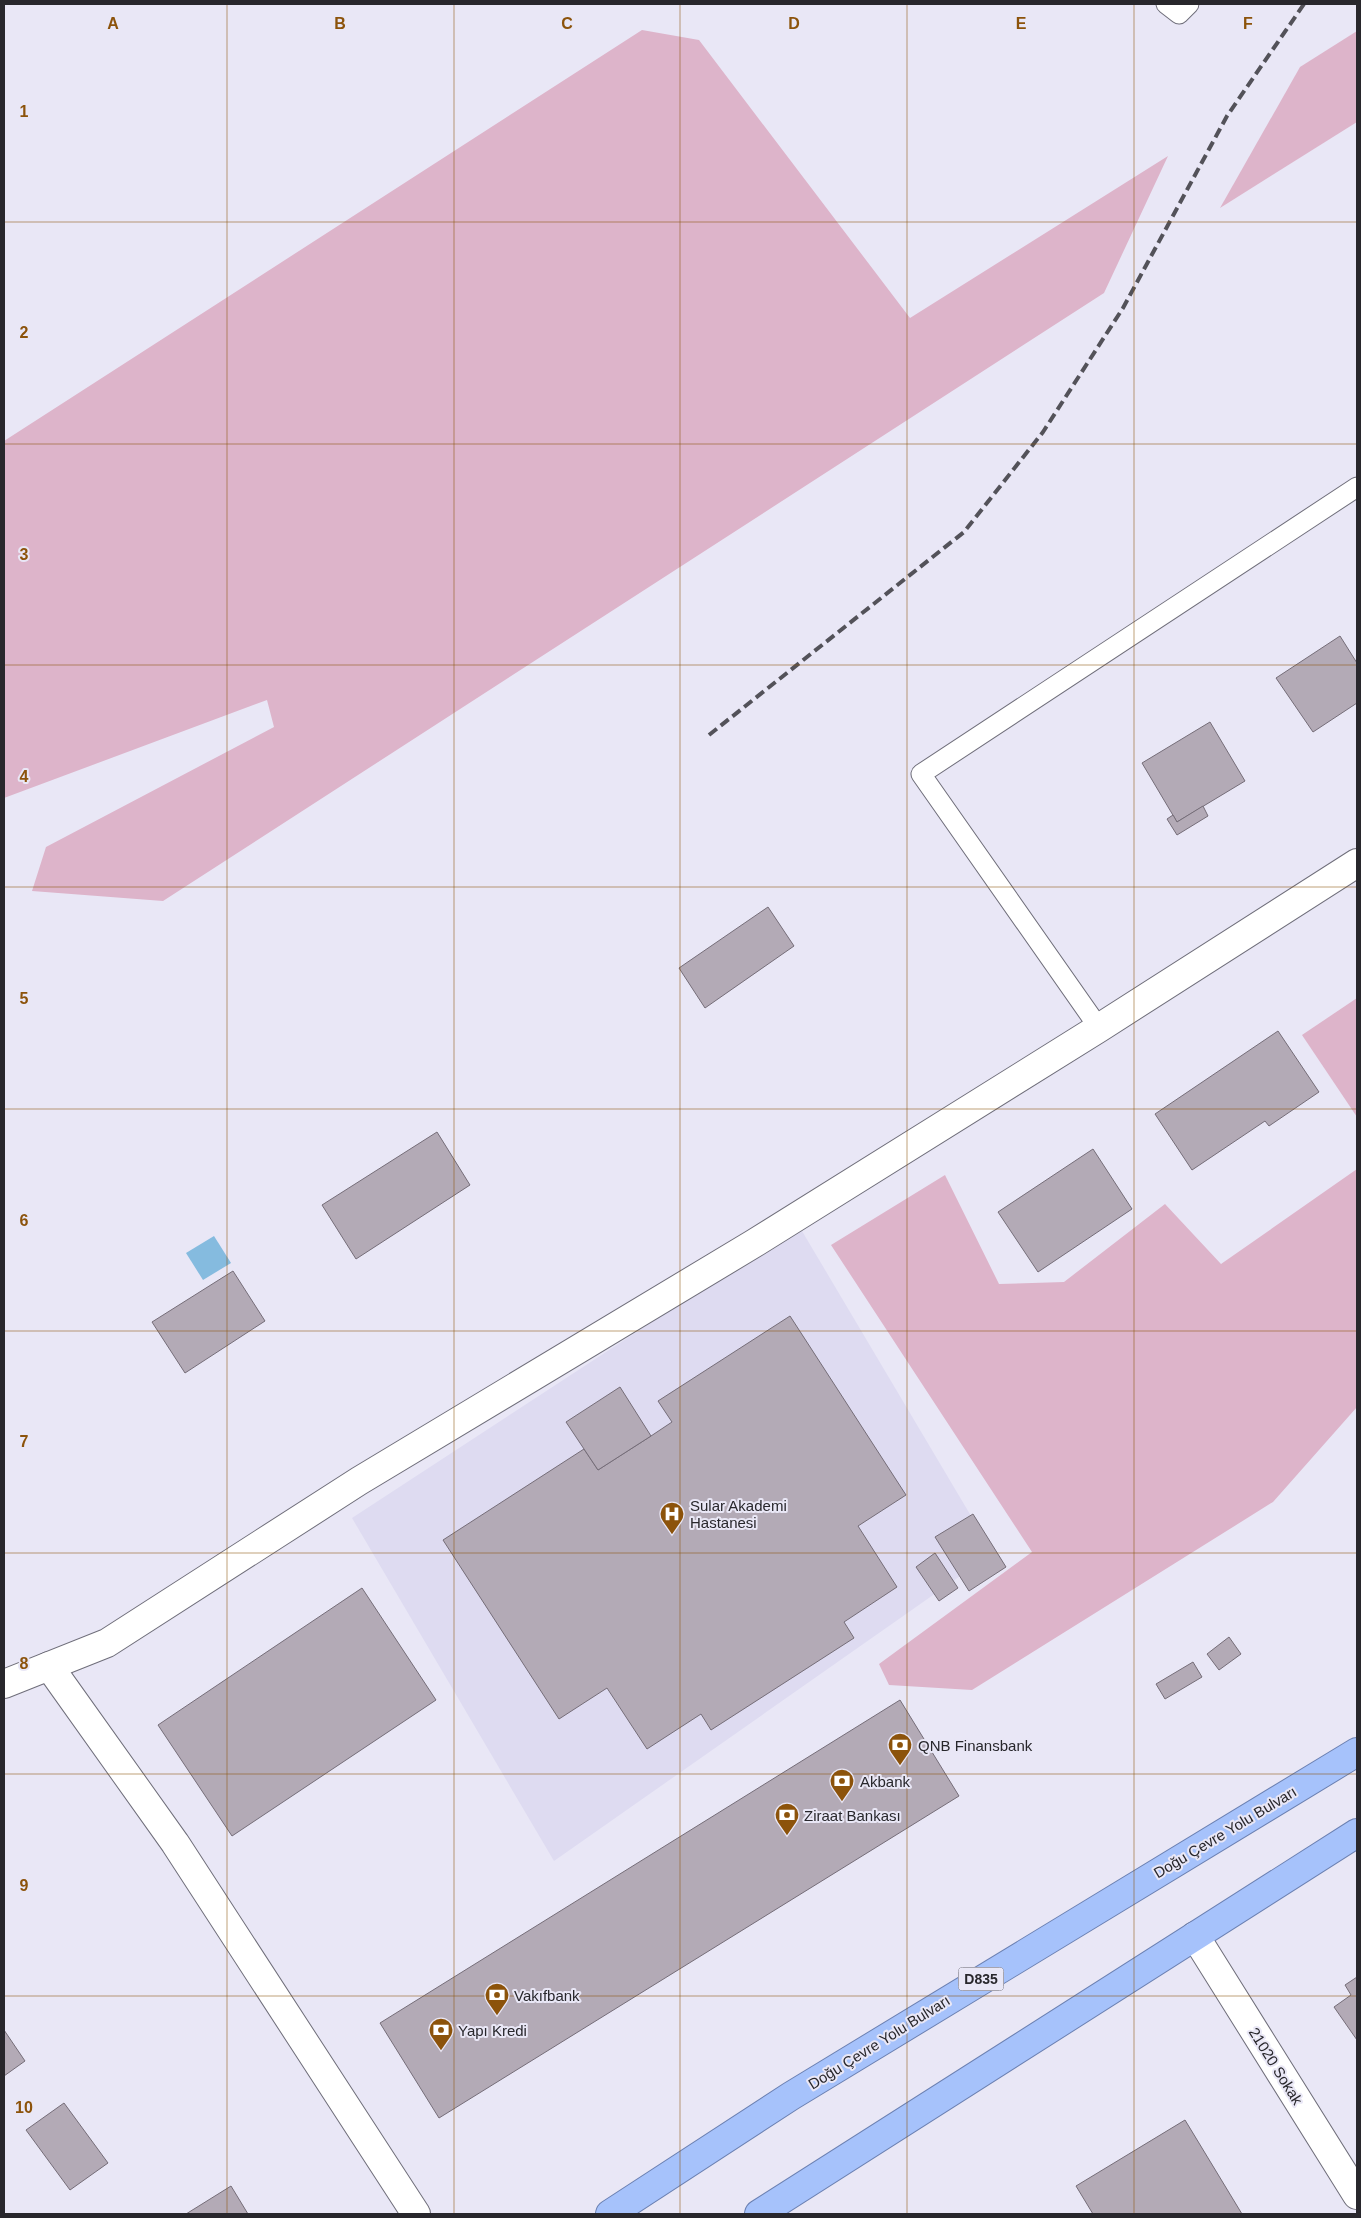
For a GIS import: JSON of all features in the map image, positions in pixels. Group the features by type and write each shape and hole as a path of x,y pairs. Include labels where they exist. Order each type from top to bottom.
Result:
{"highway":[{"name":"Doğu Çevre Yolu Bulvarı","path":"610,2214 816,2081 1357,1752"},
{"path":"759,2214 1353,1837"}],"street":[{"path":"4,1684 106,1643 359,1481 752,1244 1099,1028 1357,862"},
{"path":"49,1666 175,1842 416,2214"},
{"name":"21020 Sokak","path":"1195,1936 1357,2195"}],"lane":[{"path":"1166,4 1180,14 1189,4"},
{"path":"1099,1028 921,774 1357,486"}],"shaded area":[{"path":"642,30 699,40 910,318 1168,156 1104,293 163,901 32,891 46,847 274,727 267,700 4,798 4,441"},
{"path":"1357,31 1357,122 1220,208 1300,67"},
{"path":"1357,998 1357,1117 1302,1035"},
{"path":"1357,1169 1357,1407 1273,1502 972,1690 889,1685 879,1664 1032,1552 831,1245 945,1175 999,1284 1064,1282 1165,1204 1221,1264"},
{"name":"Sular Akademi Hastanesi","path":"799,1226 993,1553 554,1861 352,1518"}],"water":[{"path":"214,1236 231,1263 203,1280 186,1253"}],"building":[{"path":"1340,636 1357,663 1357,703 1313,732 1276,678"},
{"path":"1210,722 1245,781 1177,822 1142,763"},
{"path":"1203,806 1208,816 1177,835 1167,819 1173,815 1177,822"},
{"path":"768,907 794,946 705,1008 679,968"},
{"path":"1278,1031 1319,1092 1269,1126 1265,1121 1192,1170 1155,1114"},
{"path":"437,1132 470,1185 356,1259 322,1205"},
{"path":"1093,1149 1132,1209 1038,1272 998,1212"},
{"path":"233,1271 265,1321 185,1373 152,1322"},
{"path":"790,1316 906,1495 858,1526 897,1587 844,1622 854,1638 711,1730 701,1714 647,1749 607,1688 559,1719 443,1540 584,1449 598,1470 651,1436 672,1422 658,1401"},
{"path":"620,1387 651,1436 598,1470 566,1422"},
{"path":"973,1514 1006,1567 969,1591 935,1537"},
{"path":"935,1553 958,1588 939,1601 916,1567"},
{"path":"362,1588 436,1700 232,1836 158,1725"},
{"path":"1229,1637 1241,1654 1219,1670 1207,1654"},
{"path":"1193,1662 1202,1677 1165,1699 1156,1684"},
{"path":"900,1700 959,1796 439,2118 380,2023"},
{"path":"1357,1977 1357,2040 1334,2007 1351,1995 1345,1985"},
{"path":"4,2030 25,2061 4,2076"},
{"path":"64,2103 108,2163 70,2190 26,2130"},
{"path":"1185,2120 1242,2214 1093,2214 1076,2186"},
{"path":"231,2186 248,2214 186,2214"}],"railway":[{"path":"709,735 964,532 1043,432 1123,308 1227,116 1304,4"}],"place":[{"name":"Sular Akademi Hastanesi","path":"672,1535"},
{"name":"QNB Finansbank","path":"900,1766"},
{"name":"Akbank","path":"842,1802"},
{"name":"Ziraat Bankası","path":"787,1836"},
{"name":"Vakıfbank","path":"497,2016"},
{"name":"Yapı Kredi","path":"441,2051"}]}
